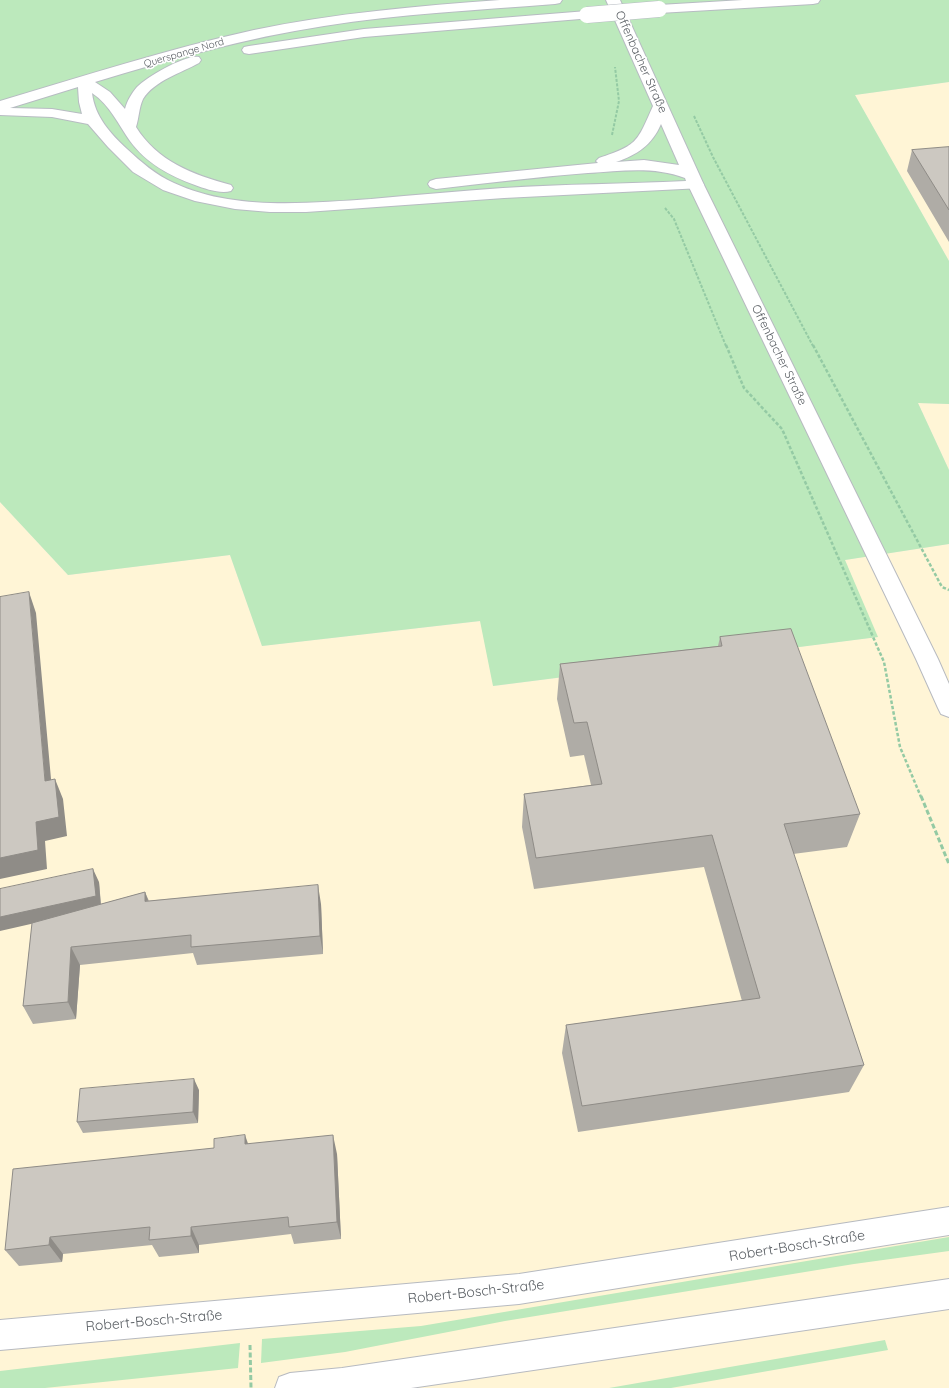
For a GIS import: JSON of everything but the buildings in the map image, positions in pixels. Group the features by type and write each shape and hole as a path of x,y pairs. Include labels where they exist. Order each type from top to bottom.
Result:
{"main road":[{"name":"Querspange Nord","path":"0,106 167,57 242,37 292,27 371,15 555,0"},
{"name":"Offenbacher Straße","path":"613,0 696,184 927,659 949,708"},
{"path":"85,82 264,47 364,33 587,14 813,0"},
{"path":"129,126 137,97 143,89 194,60"},
{"path":"85,82 84,100 93,120 129,160 161,183 185,193 246,206 289,208 335,206 503,193 658,187 696,184"},
{"path":"85,82 108,98 146,150 159,161 184,175 208,185 261,194 286,196 335,194 554,171 652,165 673,168 696,184"},
{"path":"554,171 598,162 635,149 646,140 652,131 660,107"},
{"path":"0,112 52,113 93,120"},
{"name":"Robert-Bosch-Straße","path":"0,1335 518,1289 949,1222"},
{"path":"290,1388 342,1383 949,1294"}],"path":[{"path":"615,66 619,101 610,140 635,149"},
{"path":"693,114 713,157 942,587 949,590"},
{"path":"658,187 662,204 674,219 744,388 782,429 884,662 900,747 949,864"},
{"path":"248,1312 251,1388"}],"shaded area":[{"path":"949,82 949,261 855,95"},
{"path":"918,403 949,404 949,470"},
{"path":"0,502 68,575 230,555 262,646 481,621 494,686 877,637 845,560 949,544 949,1388 0,1388"}],"green space":[{"path":"0,0 949,0 949,82 855,95 949,261 949,404 918,403 949,470 949,544 845,560 878,637 493,686 480,621 262,646 230,555 68,575 0,502"},
{"path":"949,1237 949,1251 854,1264 505,1321 345,1352 261,1363 262,1339 421,1326"},
{"path":"885,1340 888,1350 671,1388 609,1388"},
{"path":"240,1343 238,1368 45,1388 0,1388 0,1371"}]}
